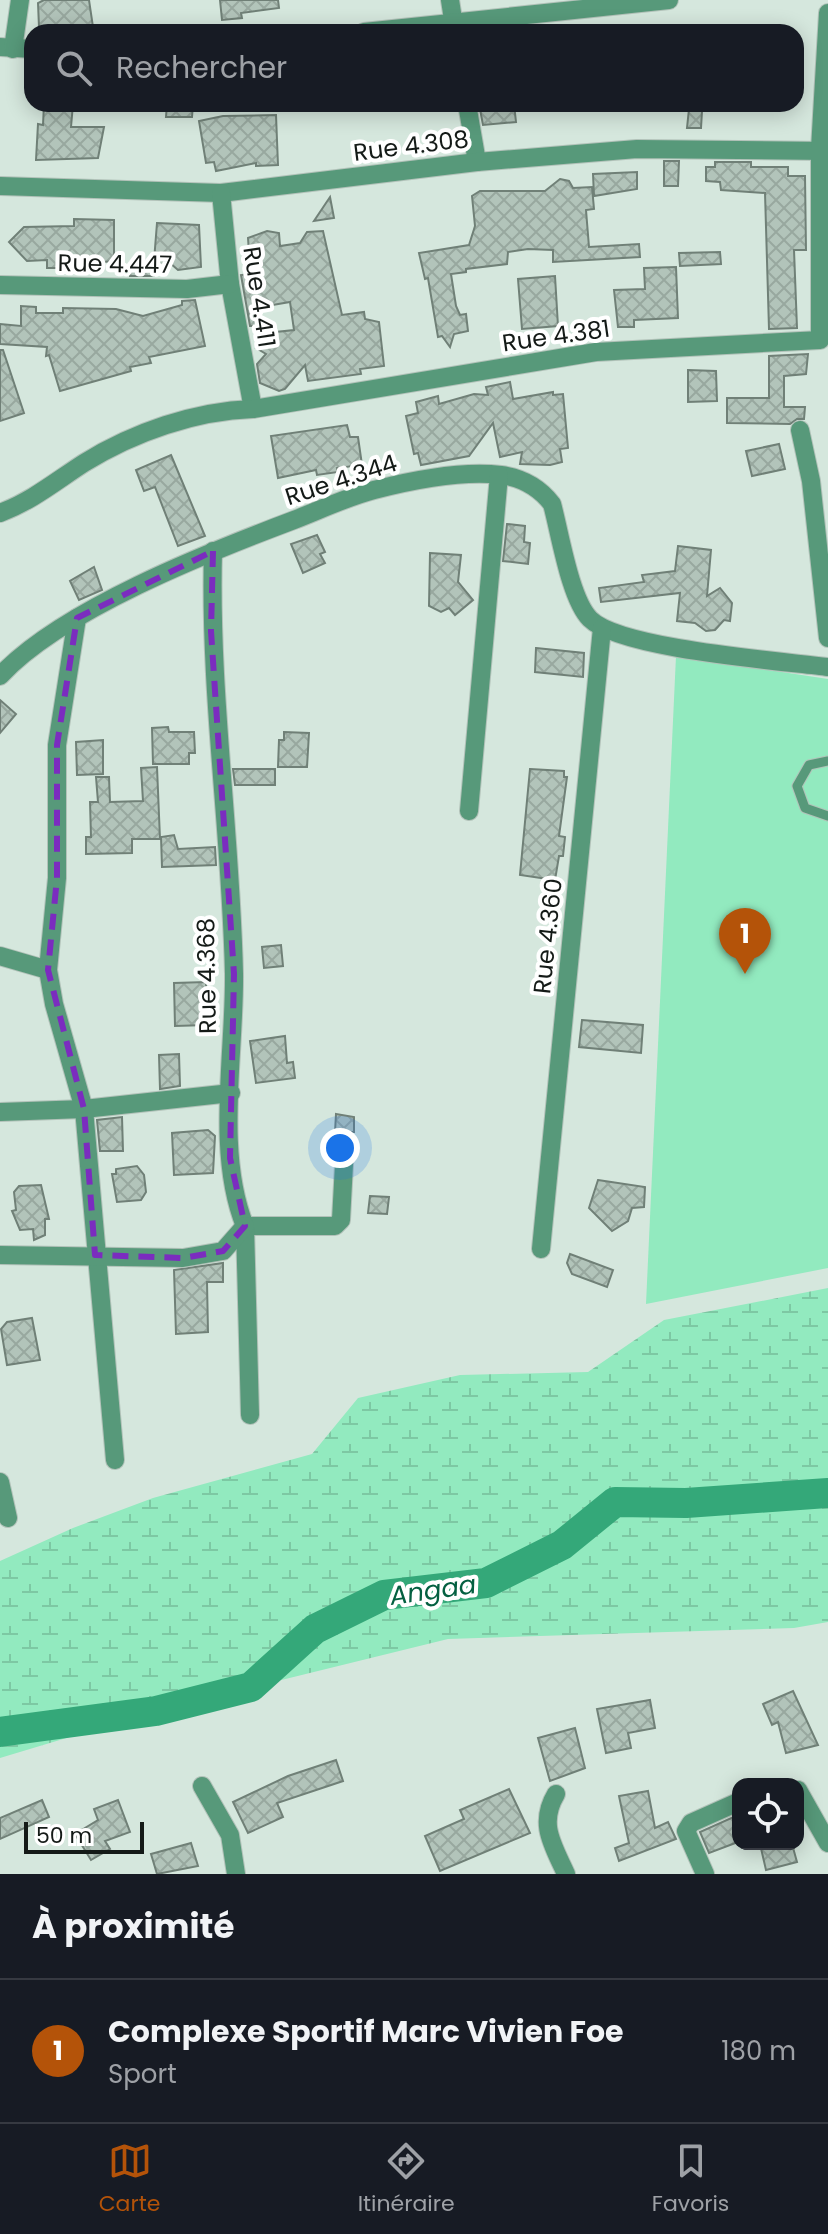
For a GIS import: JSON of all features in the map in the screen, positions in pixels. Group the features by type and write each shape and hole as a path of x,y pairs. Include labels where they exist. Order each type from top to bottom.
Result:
{"street":[{"path":"6,48 20,0"},
{"path":"450,0 454,24"},
{"path":"479,24 669,0"},
{"name":"Rue 4.381","path":"0,513 20,506 85,463 136,437 179,420 596,352 820,340 828,13"},
{"path":"468,112 477,162"},
{"name":"Rue 4.308","path":"0,186 221,193 477,162 637,149 824,150"},
{"name":"Rue 4.411","path":"221,193 230,284 253,409"},
{"name":"Rue 4.447","path":"0,285 187,289 230,284"},
{"path":"800,430 811,481 828,638"},
{"path":"469,811 499,475"},
{"name":"Rue 4.344","path":"0,676 12,663 77,618 213,551 370,491 416,480 499,475 540,489 552,504 585,612 602,628"},
{"name":"Rue 4.368","path":"213,551 211,631 234,974 230,1158 236,1203 245,1226 250,1415"},
{"path":"77,618 57,745 57,878 48,970 54,1004 84,1109 115,1460"},
{"path":"602,628 672,646 828,667"},
{"name":"Rue 4.360","path":"541,1249 602,628"},
{"path":"0,956 48,970"},
{"path":"0,1112 84,1109 231,1093"},
{"path":"0,1255 183,1258 223,1251 245,1226 335,1226 341,1220 345,1146"},
{"path":"0,1482 8,1518"},
{"path":"202,1786 230,1835 232,1873"},
{"path":"556,1794 547,1809 546,1831 566,1874"},
{"path":"804,1801 828,1843"},
{"path":"705,1874 686,1831 691,1823 732,1805"}],"lane":[{"path":"828,761 809,765 797,786 805,808 828,816"}],"highlighted area":[{"path":"213,551 211,631 234,974 230,1158 245,1226 223,1251 183,1258 95,1255 84,1109 48,970 57,878 57,745 77,618"}],"green space":[{"path":"676,656 828,679 828,1268 646,1304"},
{"path":"828,1288 828,1622 794,1628 448,1639 156,1711 0,1758 0,1561 73,1528 153,1498 312,1454 358,1398 460,1375 588,1372 664,1320"}],"building":[{"path":"44,0 89,0 93,24 39,24 38,3"},
{"path":"220,0 278,0 279,8 241,13 242,18 222,20"},
{"path":"44,112 72,112 71,127 104,127 98,158 36,160 38,124 43,125"},
{"path":"166,112 192,112 192,117 166,117"},
{"path":"481,112 515,112 516,122 483,125"},
{"path":"689,112 702,112 701,128 687,128"},
{"path":"276,115 278,165 256,166 256,163 216,171 214,162 206,163 199,121 223,116"},
{"path":"664,161 679,161 678,186 664,186"},
{"path":"715,162 751,162 751,167 788,167 788,176 805,176 806,250 794,250 797,328 769,329 765,193 721,190 720,182 706,181 706,167 715,167"},
{"path":"637,172 637,189 594,196 593,174"},
{"path":"560,179 569,181 573,188 592,187 594,209 586,210 589,247 639,244 640,257 553,262 553,250 528,249 508,252 507,264 451,274 456,306 460,315 466,314 468,331 454,334 450,347 442,336 438,337 428,278 425,279 419,253 469,245 475,226 472,196 480,191 545,191"},
{"path":"330,197 334,218 314,221"},
{"path":"74,219 114,220 114,261 104,262 92,270 66,262 66,268 47,268 47,260 27,261 9,242 24,227 74,226"},
{"path":"157,223 199,225 201,267 178,270 170,263 164,270 154,270 154,276 130,276 130,262 154,261"},
{"path":"267,231 279,233 280,246 300,243 307,232 323,231 342,315 364,312 365,319 379,322 384,366 360,369 361,374 308,381 305,365 285,389 279,391 260,383 257,364 266,354 256,348 266,333 294,330 290,302 255,308 258,326 250,326 241,275 249,274 251,281 248,238"},
{"path":"720,252 721,264 680,266 679,253"},
{"path":"676,267 678,318 634,320 634,327 618,327 614,290 645,289 644,268"},
{"path":"555,276 558,326 522,329 518,279"},
{"path":"195,300 205,346 149,357 151,363 130,367 131,371 60,391 49,355 46,356 47,347 0,344 0,324 21,326 21,306 36,307 36,313 63,313 63,308 116,309 143,316 182,305 182,301"},
{"path":"0,350 3,350 24,413 0,421"},
{"path":"808,354 806,374 784,376 784,407 805,407 804,419 790,424 727,423 727,398 769,398 769,356"},
{"path":"688,370 716,371 717,401 688,402"},
{"path":"510,382 513,399 553,392 553,395 563,394 568,448 560,449 562,462 550,465 520,464 522,452 500,457 493,423 469,456 421,465 418,453 414,454 406,416 418,413 416,402 438,396 439,404 474,394 488,395 486,387"},
{"path":"347,425 350,437 358,437 362,465 337,468 338,472 317,475 316,470 278,478 271,436"},
{"path":"779,444 785,469 752,476 746,451"},
{"path":"171,455 205,536 178,546 155,487 144,491 136,470"},
{"path":"507,524 525,526 524,542 530,543 528,564 503,561"},
{"path":"317,535 325,552 320,554 325,563 303,573 291,544"},
{"path":"678,546 711,550 707,596 720,588 732,603 730,621 724,620 715,630 706,631 695,623 677,621 680,593 601,602 599,588 644,582 642,575 675,571"},
{"path":"430,553 461,555 458,582 473,600 455,615 449,608 441,612 429,606"},
{"path":"94,567 102,590 79,600 70,581"},
{"path":"536,648 584,653 583,677 535,672"},
{"path":"0,700 16,714 0,733"},
{"path":"168,727 169,732 194,732 195,753 189,753 189,764 153,764 152,728"},
{"path":"284,732 309,733 307,767 278,767 279,740 284,740"},
{"path":"103,740 103,774 77,775 76,742"},
{"path":"157,767 160,839 132,839 132,853 86,854 86,837 91,837 90,802 98,802 96,777 109,777 110,802 143,801 141,768"},
{"path":"233,769 275,769 275,785 235,785"},
{"path":"530,769 564,771 564,777 567,777 559,836 565,837 563,856 559,856 555,880 520,875"},
{"path":"174,835 178,849 215,847 216,865 162,867 161,837"},
{"path":"281,945 283,966 264,968 262,947"},
{"path":"206,982 207,1025 175,1026 174,983"},
{"path":"582,1020 643,1025 641,1053 579,1047"},
{"path":"285,1036 287,1063 293,1062 295,1078 256,1083 250,1041"},
{"path":"179,1054 180,1086 160,1089 159,1055"},
{"path":"336,1114 354,1117 354,1132 335,1132"},
{"path":"122,1117 123,1151 100,1151 97,1120"},
{"path":"208,1130 215,1136 213,1173 174,1175 172,1133"},
{"path":"137,1166 144,1175 146,1192 141,1200 117,1202 112,1174 116,1174 116,1169"},
{"path":"598,1180 645,1187 644,1207 632,1208 628,1221 612,1231 589,1208"},
{"path":"41,1185 49,1219 45,1219 45,1235 34,1240 33,1229 20,1230 12,1211 16,1210 14,1192 19,1186"},
{"path":"370,1196 389,1197 387,1214 368,1213"},
{"path":"570,1254 613,1270 607,1287 572,1274 567,1263"},
{"path":"223,1263 223,1282 207,1282 208,1332 176,1334 174,1270"},
{"path":"32,1318 40,1360 7,1365 1,1329 7,1322"},
{"path":"793,1691 818,1745 786,1753 778,1722 772,1725 763,1704"},
{"path":"650,1700 655,1728 628,1733 631,1748 606,1753 597,1709"},
{"path":"575,1728 585,1768 550,1781 538,1738"},
{"path":"336,1760 343,1781 277,1803 283,1817 248,1833 233,1802 288,1776"},
{"path":"509,1789 530,1833 440,1871 425,1836 464,1819 460,1810"},
{"path":"648,1791 655,1828 668,1822 676,1839 619,1861 615,1848 629,1843 619,1796"},
{"path":"42,1800 49,1817 0,1839 0,1818"},
{"path":"118,1800 130,1832 105,1841 110,1849 91,1860 75,1834 98,1820 94,1809"},
{"path":"732,1818 732,1844 709,1853 700,1832"},
{"path":"191,1843 198,1866 157,1874 151,1854"},
{"path":"761,1850 794,1850 797,1862 766,1870"}],"waterway":[{"name":"Angaa","path":"0,1732 156,1711 251,1687 315,1629 384,1595 486,1583 562,1545 615,1502 686,1503 828,1493"}],"place":[{"name":"Complexe Sportif Marc Vivien Foe","path":"745,974"}]}
